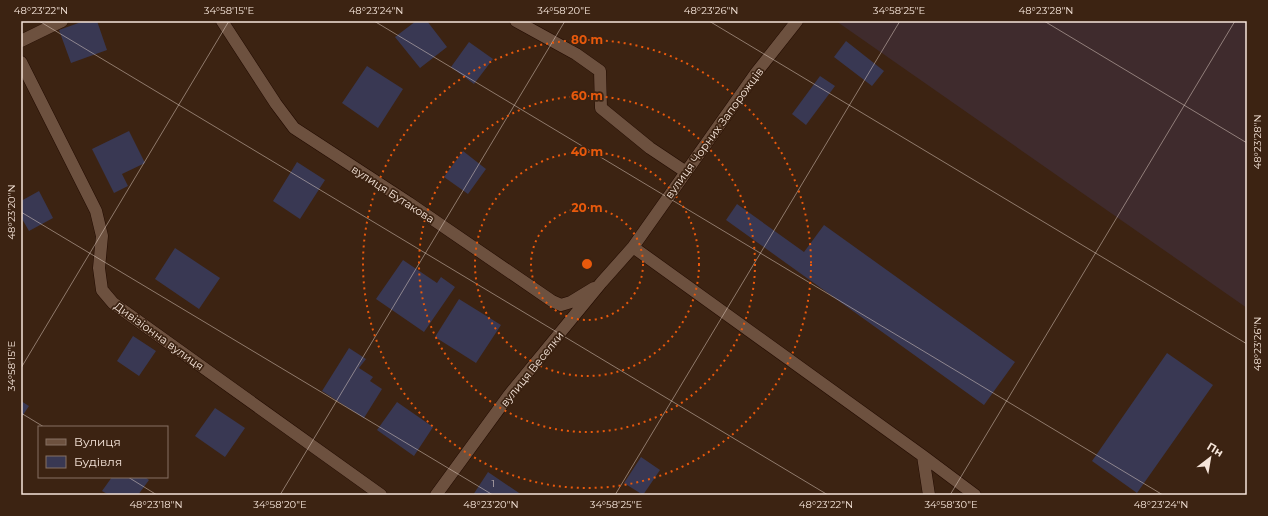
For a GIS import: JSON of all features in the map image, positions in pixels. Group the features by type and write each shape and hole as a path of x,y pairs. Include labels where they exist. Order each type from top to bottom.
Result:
{"street":[{"path":"21,41 62,21"},
{"name":"вулиця Бутакова","path":"222,21 276,104 294,128 409,203 552,301 561,305 566,304 601,283"},
{"path":"516,21 576,54 600,71 601,108 650,148 686,172"},
{"name":"вулиця Чорних Запорожців","path":"633,247 756,73 797,21"},
{"name":"Дивізіонна вулиця","path":"21,62 96,211 102,236 99,268 102,290 113,304 381,495"},
{"path":"633,247 975,495"},
{"name":"вулиця Веселки","path":"436,495 509,395 601,283 633,247"},
{"path":"923,456 929,495"}],"shaded area":[{"path":"836,21 1247,21 1247,308"}],"building":[{"path":"84,21 97,21 107,50 71,63 59,30"},
{"path":"416,21 427,21 447,47 420,68 395,37"},
{"path":"846,41 884,71 872,86 834,57"},
{"path":"469,42 493,59 474,84 451,67"},
{"path":"367,66 403,89 378,128 342,103"},
{"path":"820,76 835,86 806,125 792,114"},
{"path":"129,131 145,163 122,174 128,186 114,193 92,149"},
{"path":"463,151 486,169 468,194 444,177"},
{"path":"297,162 325,180 300,219 273,201"},
{"path":"39,191 53,218 29,231 21,217 21,201"},
{"path":"737,204 804,252 824,225 1015,362 984,405 726,220"},
{"path":"175,248 220,278 199,309 155,279"},
{"path":"403,260 437,283 441,277 455,287 424,332 376,299"},
{"path":"459,299 501,325 476,363 435,337"},
{"path":"133,336 156,351 139,376 117,361"},
{"path":"349,348 366,359 359,368 373,377 370,381 382,389 364,418 322,391"},
{"path":"1167,353 1213,385 1137,493 1092,461"},
{"path":"21,401 29,406 21,418"},
{"path":"397,402 433,427 414,456 377,430"},
{"path":"215,408 245,428 225,457 195,436"},
{"path":"641,457 660,470 643,495 624,483"},
{"path":"488,472 522,495 473,495"},
{"path":"111,478 146,478 149,480 138,495 109,495 102,491"}]}
